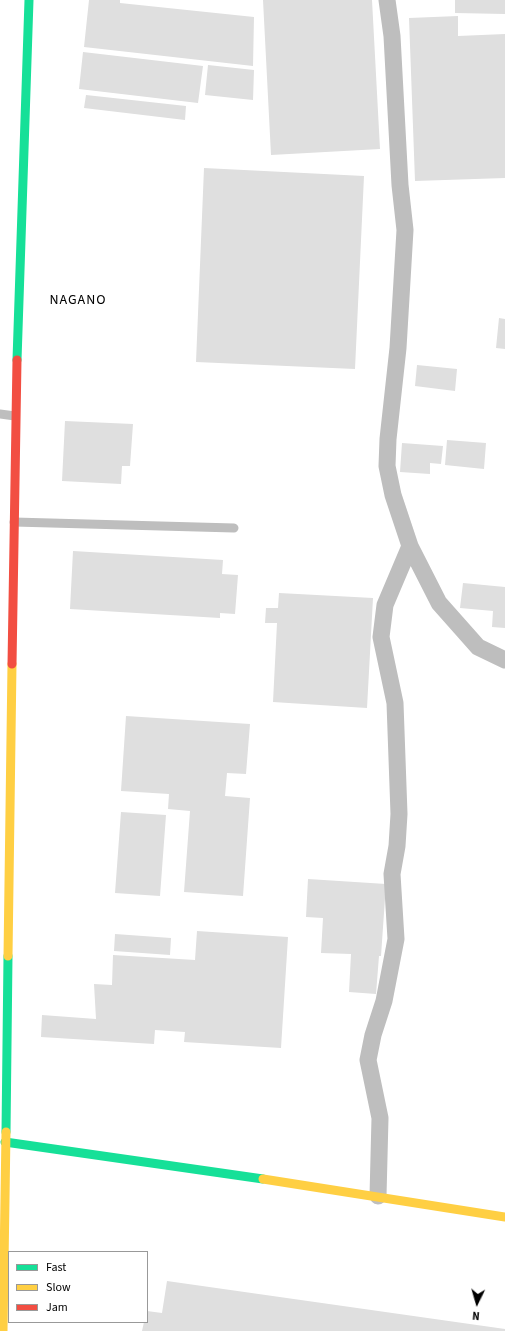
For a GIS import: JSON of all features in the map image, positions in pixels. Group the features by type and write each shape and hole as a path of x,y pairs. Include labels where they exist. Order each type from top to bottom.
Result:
{"street":[{"path":"2,1331 14,416 29,0"},
{"path":"387,0 392,36 400,185 406,230 398,348 388,439 387,466 393,496 410,546 439,603 478,647 505,660"},
{"path":"378,1196 380,1118 368,1060 373,1035 384,1001 396,939 392,874 397,846 399,814 395,703 381,637 385,605 410,546"},
{"path":"5,1142 378,1196 505,1217"}],"lane":[{"path":"0,414 14,416"},
{"path":"13,522 234,528"}],"building":[{"path":"89,0 120,0 120,3 254,17 253,66 84,47"},
{"path":"263,0 372,0 380,149 271,155"},
{"path":"455,0 505,0 505,14 455,13"},
{"path":"458,16 458,36 505,34 505,178 415,181 409,18"},
{"path":"83,52 203,66 198,103 79,89"},
{"path":"208,65 254,70 253,100 205,95"},
{"path":"86,95 186,106 185,120 84,108"},
{"path":"204,168 364,176 355,369 196,362"},
{"path":"499,318 505,319 505,349 496,348"},
{"path":"417,365 457,369 455,391 415,386"},
{"path":"65,421 133,424 130,466 122,466 121,484 62,481"},
{"path":"447,440 486,443 484,469 445,465"},
{"path":"402,443 443,446 441,464 430,463 430,474 400,472"},
{"path":"73,551 223,560 222,574 238,575 235,614 220,613 220,618 70,609"},
{"path":"463,583 505,587 505,628 492,627 493,611 460,608"},
{"path":"279,593 373,598 367,708 273,702 277,623 265,623 266,608 278,608"},
{"path":"126,716 250,724 246,774 227,773 225,796 250,798 243,896 184,892 190,811 168,809 169,794 121,791"},
{"path":"121,812 166,815 160,896 115,893"},
{"path":"308,879 386,884 381,956 379,956 376,994 349,992 351,954 321,953 323,918 306,917"},
{"path":"197,931 288,937 281,1048 184,1042 185,1032 155,1030 154,1044 41,1037 42,1015 96,1019 94,984 112,985 113,955 195,960"},
{"path":"115,934 171,938 170,955 114,951"},
{"path":"167,1281 505,1329 505,1331 142,1331 144,1323 148,1323 148,1311 162,1313"}],"traffic: fast":[{"path":"17,360 29,0"},
{"path":"6,1132 8,956"},
{"path":"5,1142 263,1179"}],"traffic: slow":[{"path":"8,956 12,664"},
{"path":"3,1331 6,1132"},
{"path":"263,1179 505,1217"}],"traffic: jam":[{"path":"12,664 17,360"}],"district":[{"name":"NAGANO","path":"78,301"}]}
